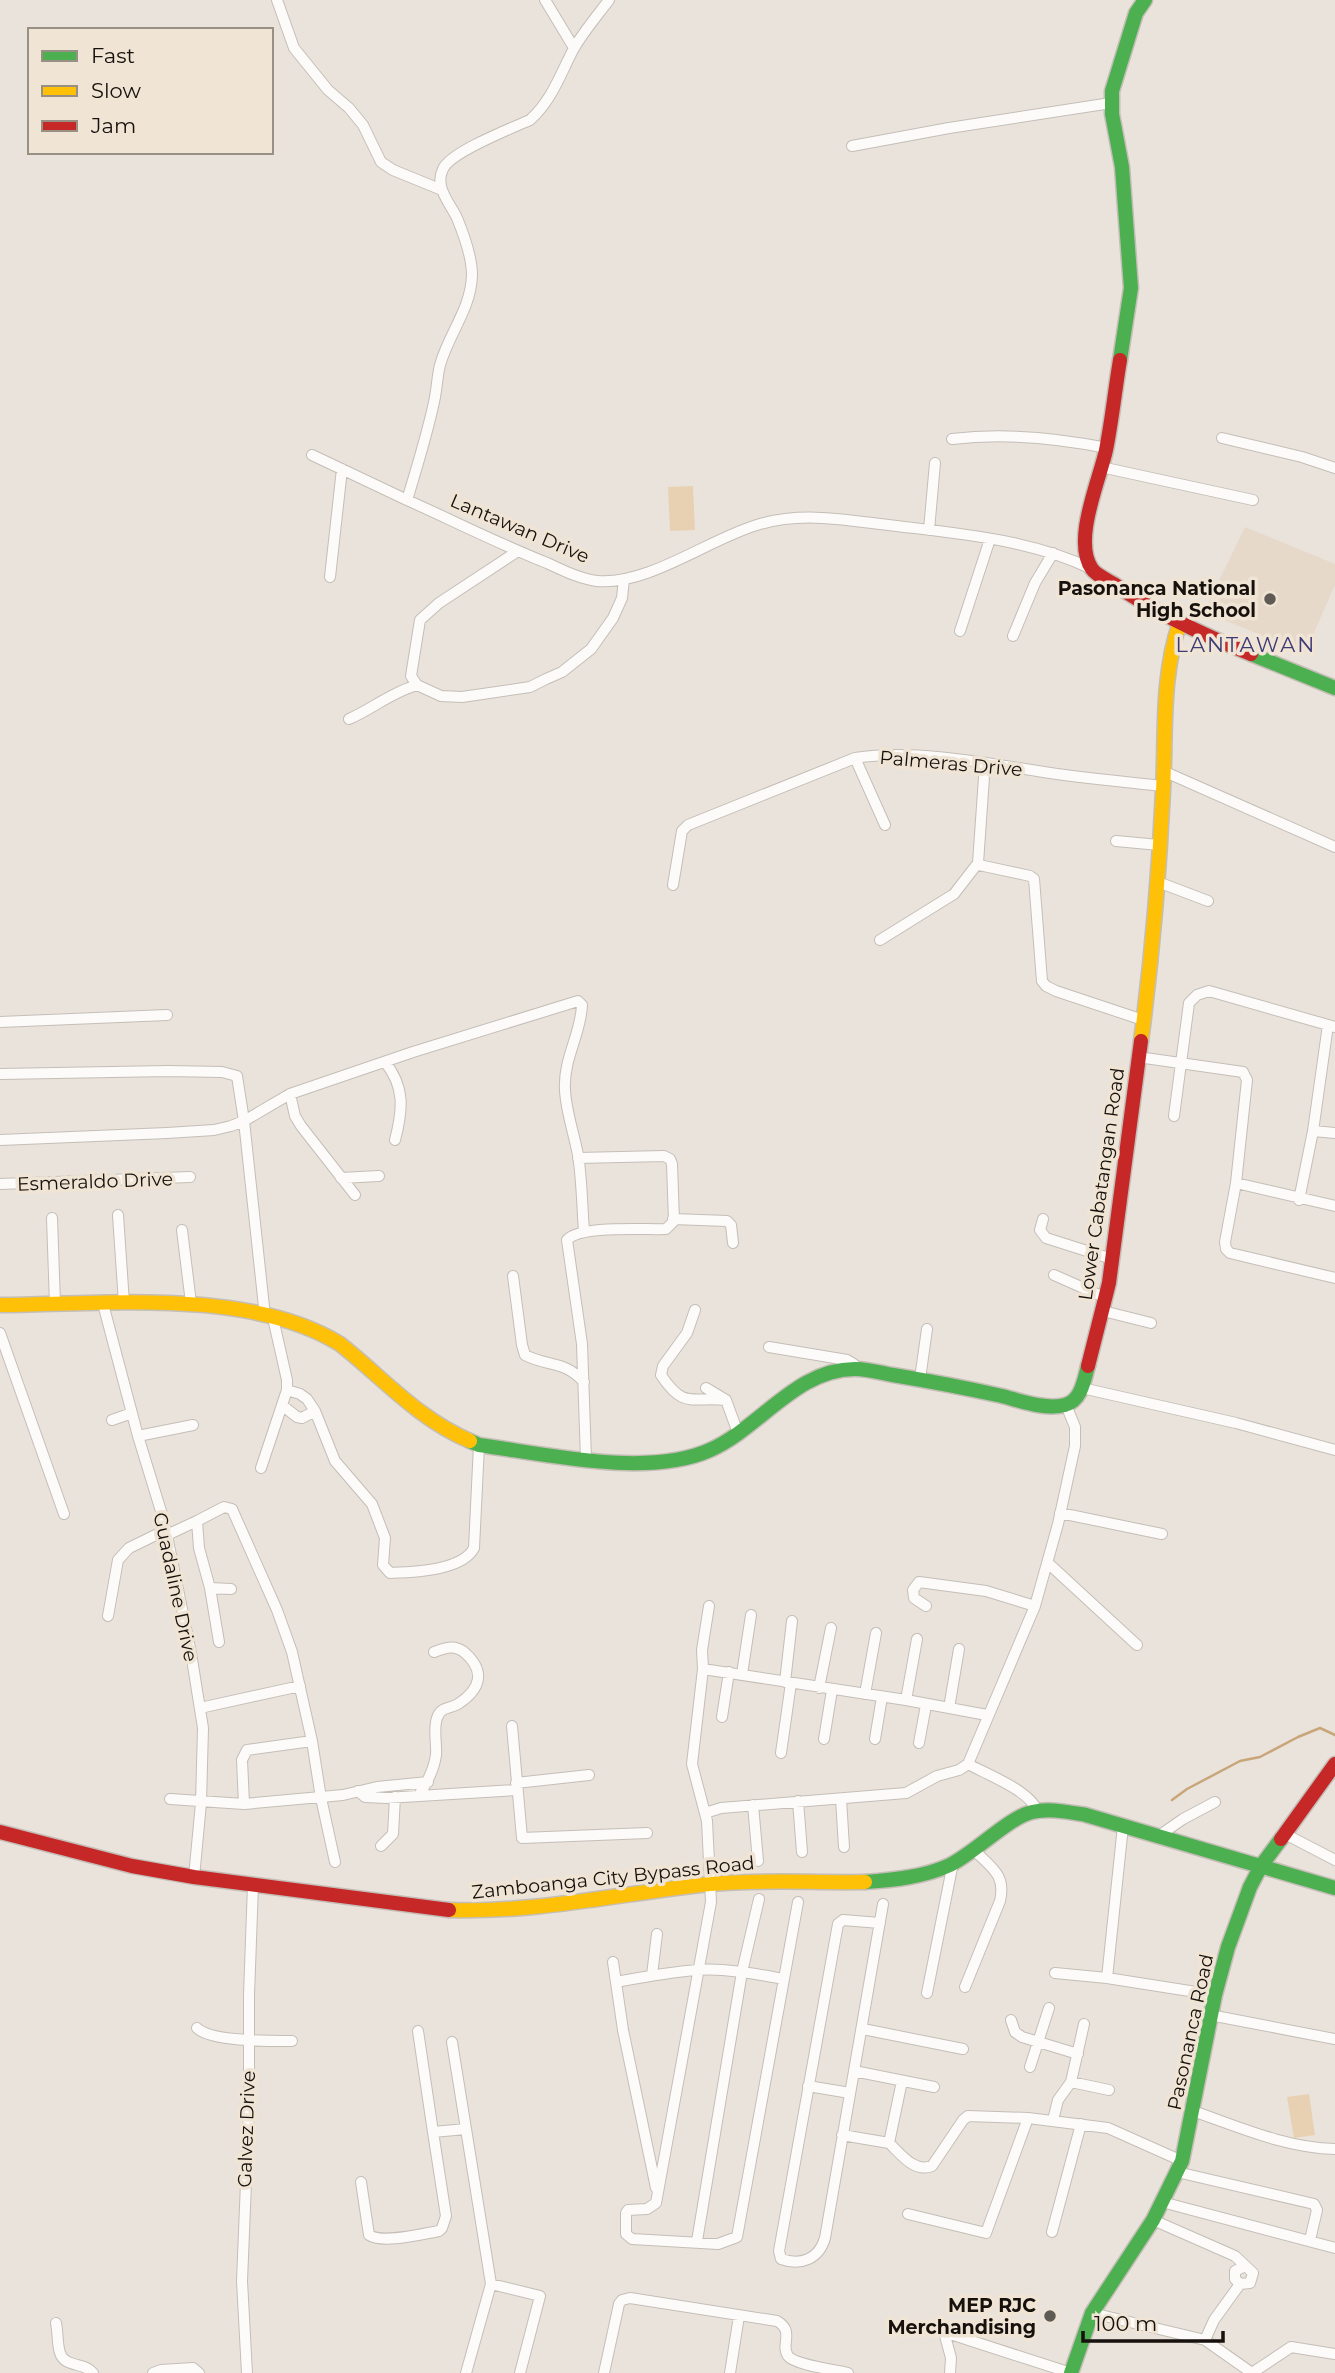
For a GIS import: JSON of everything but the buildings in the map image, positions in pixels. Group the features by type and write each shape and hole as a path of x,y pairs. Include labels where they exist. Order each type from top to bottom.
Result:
{"street":[{"path":"277,0 294,48 328,90 349,108 363,125 382,162 393,170 442,190"},
{"path":"545,0 574,48"},
{"path":"407,500 434,401 439,368 470,295 472,269 457,219 442,190 441,172 447,162 530,120 540,111 548,102 574,48 609,0"},
{"path":"1093,569 1087,558 1085,535 1088,512 1107,448 1131,288 1122,167 1111,103 1120,58 1136,13 1145,0"},
{"path":"852,146 1111,103"},
{"path":"952,439 988,437 1068,440 1107,448"},
{"path":"1222,438 1302,457 1335,468"},
{"name":"Lantawan Drive","path":"312,455 518,551 597,581 624,579 661,567 758,524 802,517 929,530 1053,552 1093,569 1137,600 1180,622 1242,651 1335,688"},
{"path":"929,530 935,463"},
{"path":"1101,467 1253,500"},
{"path":"330,578 342,469"},
{"path":"960,631 990,539"},
{"path":"518,551 439,603 420,620 411,676 416,685 441,696 462,697 530,687 554,676 591,649 613,618 622,598 624,579"},
{"path":"1013,636 1035,583 1053,552"},
{"name":"Lower Cabatangan Road","path":"1066,1405 1073,1401 1082,1388 1104,1304 1112,1259 1151,968 1158,882 1168,664 1180,622"},
{"path":"349,719 401,689 416,685"},
{"name":"Palmeras Drive","path":"673,885 682,831 688,825 855,758 875,755 985,762 1063,775 1163,779 1335,847"},
{"path":"855,758 885,825"},
{"path":"880,940 954,894 978,863 985,762"},
{"path":"1116,841 1160,845"},
{"path":"978,863 1034,879 1042,981 1046,986 1143,1020"},
{"path":"1158,882 1208,901"},
{"path":"1174,1116 1189,1003 1197,995 1209,991 1331,1026 1299,1200"},
{"path":"0,1140 214,1130 244,1121 290,1094 578,1001 582,1005 582,1014 566,1069 565,1090 578,1158 584,1231"},
{"path":"0,1022 167,1015"},
{"path":"1138,1057 1246,1074 1236,1183 1226,1249 1230,1253 1335,1279"},
{"path":"385,1062 395,1075 401,1095 395,1140"},
{"path":"0,1074 168,1071 228,1073 239,1079 269,1317 287,1380 283,1406 261,1468"},
{"path":"290,1094 295,1116 301,1126 355,1195"},
{"path":"1312,1131 1335,1133"},
{"path":"578,1158 664,1156 670,1159 674,1221 666,1229 584,1231 570,1236 566,1244 580,1335 586,1459"},
{"path":"341,1178 379,1176"},
{"name":"Esmeraldo Drive","path":"0,1184 190,1177"},
{"path":"1236,1183 1299,1200 1335,1206"},
{"path":"118,1215 124,1303"},
{"path":"52,1218 55,1304"},
{"path":"673,1219 730,1222 733,1243"},
{"path":"1043,1219 1040,1230 1046,1238 1112,1259"},
{"path":"182,1230 191,1303"},
{"path":"1054,1275 1104,1304 1150,1323"},
{"path":"513,1276 525,1355 535,1360 565,1366 584,1382"},
{"path":"0,1305 191,1303 300,1325 340,1343 387,1387 430,1419 463,1439 479,1445 586,1459 674,1461 710,1450 738,1433 801,1386 820,1376 855,1369 920,1379 1045,1406 1066,1405 1076,1433 1048,1563 1035,1606 968,1764 937,1776 906,1793 721,1808 705,1812"},
{"name":"Guadaline Drive","path":"103,1304 166,1533 200,1707 203,1728 201,1803 194,1877"},
{"path":"695,1310 687,1333 663,1366 661,1375 681,1398 726,1400"},
{"path":"920,1379 927,1329"},
{"path":"0,1334 64,1514"},
{"path":"769,1347 847,1360 854,1364 855,1369"},
{"path":"706,1388 726,1400 738,1433"},
{"path":"1082,1388 1236,1423 1335,1450"},
{"path":"287,1390 307,1399 335,1461 372,1504 385,1538 383,1565 390,1573 427,1571 471,1555 474,1548 479,1445"},
{"path":"283,1406 298,1418 314,1411"},
{"path":"112,1420 132,1413"},
{"path":"138,1436 193,1425"},
{"path":"108,1616 118,1560 129,1548 197,1521 224,1507 234,1511 277,1610 292,1652 312,1741 334,1862"},
{"path":"1060,1513 1162,1534"},
{"path":"197,1521 199,1548 210,1588 219,1642"},
{"path":"1048,1563 1136,1645"},
{"path":"926,1606 914,1598 913,1590 919,1582 986,1591 1035,1606"},
{"path":"210,1588 231,1589"},
{"path":"709,1606 702,1650 703,1669 692,1764 705,1812 711,1902 657,2193 653,2207 628,2210 625,2213 628,2237 718,2244 737,2237 798,1902"},
{"path":"742,1674 751,1615"},
{"path":"781,1753 792,1621"},
{"path":"819,1688 831,1628"},
{"path":"865,1694 876,1633"},
{"path":"906,1700 918,1639"},
{"path":"419,1795 428,1782 436,1756 437,1717 444,1708 456,1705 472,1692 480,1677 473,1662 459,1649 451,1646 434,1652"},
{"path":"949,1708 959,1649"},
{"path":"703,1669 987,1715"},
{"path":"722,1717 729,1672"},
{"path":"200,1707 300,1686"},
{"path":"824,1739 832,1690"},
{"path":"875,1739 882,1697"},
{"path":"919,1744 926,1705"},
{"path":"512,1726 522,1838 647,1833"},
{"path":"244,1804 242,1760 247,1750 312,1741"},
{"path":"968,1764 1024,1795 1034,1803 1037,1811 1066,1812 1160,1835 1335,1888"},
{"name":"Pasonanca Road","path":"1071,2373 1092,2312 1153,2220 1179,2167 1193,2111 1215,1995 1236,1922 1250,1887 1261,1866 1335,1764"},
{"path":"359,1791 368,1798 395,1797 516,1786 589,1774"},
{"path":"170,1799 244,1804 321,1798 428,1782"},
{"path":"381,1846 393,1834 395,1797"},
{"path":"841,1798 844,1847"},
{"path":"798,1801 802,1852"},
{"path":"1160,1835 1215,1802"},
{"path":"753,1805 758,1861"},
{"name":"Zamboanga City Bypass Road","path":"0,1832 120,1863 194,1877 463,1912 509,1911 572,1904 711,1884 878,1880 920,1875 953,1863 975,1851 1020,1817 1037,1811"},
{"path":"1107,1978 1124,1826"},
{"path":"1285,1833 1335,1860"},
{"path":"965,1987 1000,1901 1002,1889 1001,1878 975,1851"},
{"path":"927,1993 953,1863"},
{"name":"Galvez Drive","path":"247,2373 242,2281 249,2109 248,2040 253,1885"},
{"path":"697,2241 742,1972 759,1899"},
{"path":"880,1923 843,1920 838,1924 779,2251 781,2259 785,2261 806,2261 815,2256 823,2244 863,2029 880,1923 883,1904"},
{"path":"652,1975 657,1934"},
{"path":"613,1962 623,2030 657,2193"},
{"path":"616,1982 700,1970 742,1972 785,1979"},
{"path":"1055,1973 1107,1978 1215,1995"},
{"path":"1030,2067 1049,2008"},
{"path":"1210,2015 1335,2039"},
{"path":"1011,2020 1018,2035 1078,2054"},
{"path":"1053,2120 1059,2100 1071,2082 1084,2024"},
{"path":"197,2028 209,2035 248,2040 292,2041"},
{"path":"863,2029 962,2049"},
{"path":"360,2182 367,2230 374,2239 439,2231 442,2228 446,2216 418,2031"},
{"path":"452,2042 491,2284 466,2373"},
{"path":"854,2071 934,2087"},
{"path":"889,2143 902,2081"},
{"path":"1071,2082 1109,2090"},
{"path":"808,2086 850,2093"},
{"path":"1193,2111 1292,2144 1335,2148"},
{"path":"842,2135 889,2143 914,2166 928,2168 968,2116 1053,2120 1119,2132 1179,2167 1314,2204 1317,2210 1310,2240"},
{"path":"908,2214 986,2232 1028,2118"},
{"path":"1052,2232 1082,2124"},
{"path":"433,2132 466,2129"},
{"path":"1162,2202 1335,2248"},
{"path":"1153,2220 1235,2256 1245,2266 1235,2271 1235,2279 1240,2284 1214,2320 1205,2340"},
{"path":"491,2284 540,2296 520,2373"},
{"path":"604,2373 619,2304 630,2298 777,2320 787,2332 786,2353 789,2357 848,2373"},
{"path":"1092,2312 1205,2340 1252,2373 1291,2347 1335,2354"},
{"path":"730,2373 739,2316"},
{"path":"56,2323 60,2353 64,2360 88,2367 93,2373"},
{"path":"950,2373 951,2358 944,2332 1071,2373"},
{"path":"153,2373 193,2368 199,2373"}],"shaded area":[{"path":"693,486 695,530 670,531 668,487"},
{"name":"Pasonanca National High School","path":"1245,527 1335,564 1335,585 1305,653 1204,612"},
{"path":"1309,2094 1315,2135 1294,2138 1287,2097"}],"waterway":[{"path":"1172,1800 1240,1761 1260,1757 1320,1728 1335,1735"}],"traffic: fast":[{"path":"1120,360 1131,288 1122,167 1112,114 1112,91 1136,13 1145,0"},
{"path":"1251,654 1335,688"},
{"path":"470,1441 479,1445 565,1458 627,1463 657,1462 685,1458 710,1450 746,1428 797,1388 835,1371 870,1370 1033,1404 1057,1406 1075,1399 1088,1366"},
{"path":"865,1882 908,1877 940,1869 960,1859 1023,1815 1052,1810 1086,1815 1335,1888"},
{"path":"1071,2373 1092,2313 1153,2220 1182,2161 1215,1995 1228,1947 1250,1887 1261,1866 1281,1839"}],"traffic: slow":[{"path":"1141,1041 1157,885 1167,685 1180,622"},
{"path":"0,1305 175,1303 263,1314 304,1326 340,1344 417,1410 470,1441"},
{"path":"449,1910 547,1905 729,1883 865,1882"}],"traffic: jam":[{"path":"1120,360 1106,450 1086,527 1085,543 1092,569 1163,614 1251,654"},
{"path":"1088,1366 1109,1283 1141,1041"},
{"path":"1281,1839 1335,1764"},
{"path":"0,1832 132,1866 194,1877 449,1910"}],"place":[{"name":"Pasonanca National High School","path":"1270,599"},
{"name":"MEP RJC Merchandising","path":"1050,2316"}],"district":[{"name":"LANTAWAN","path":"1246,645"}]}
